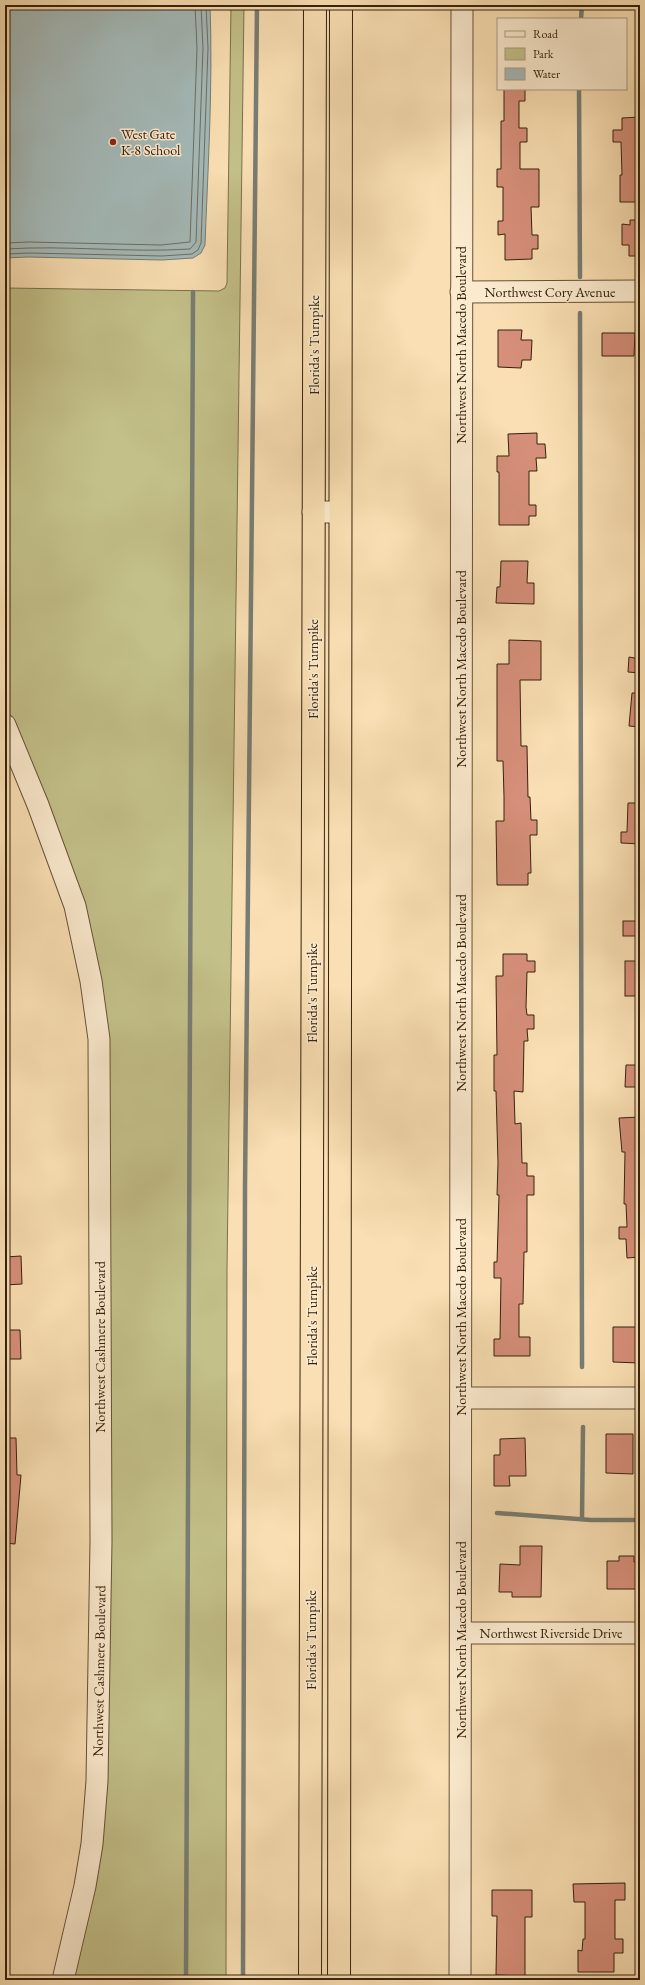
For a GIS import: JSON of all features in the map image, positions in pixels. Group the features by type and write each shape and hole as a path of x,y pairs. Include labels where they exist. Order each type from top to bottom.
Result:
{"highway":[{"name":"Florida's Turnpike","path":"310,1980 314,5"},
{"name":"Florida's Turnpike","path":"339,1980 341,5"}],"street":[{"name":"Northwest North Macedo Boulevard","path":"460,1980 462,1633 462,5"},
{"name":"Northwest Cory Avenue","path":"461,292 640,291"},
{"path":"313,512 340,512"},
{"name":"Northwest Cashmere Boulevard","path":"5,725 38,805 75,906 91,981 99,1039 101,1541 97,1781 92,1844 85,1886 63,1980"},
{"path":"461,1398 640,1398"},
{"name":"Northwest Riverside Drive","path":"462,1633 640,1633"}],"green space":[{"path":"231,5 244,5 227,1269 226,1980 70,1980 92,1888 107,1039 44,802 5,705 5,288 219,291 225,288 227,283"}],"water":[{"name":"West Gate K-8 School","path":"5,5 210,5 211,95 209,155 205,245 201,253 193,258 162,260 28,257 5,258"}],"building":[{"path":"504,90 525,90 525,101 519,101 519,128 527,128 527,142 520,142 520,169 539,169 539,207 531,207 532,235 538,235 538,249 532,249 532,259 505,260 505,234 498,235 498,221 503,221 503,187 497,187 497,169 501,169 501,121 504,121"},
{"path":"640,117 640,202 620,202 620,175 622,175 621,142 613,142 613,130 622,130 622,118"},
{"path":"630,220 640,220 640,256 629,256 629,245 622,245 622,224 630,225"},
{"path":"498,330 522,330 521,340 532,340 531,360 522,360 521,368 498,367"},
{"path":"602,333 635,333 634,356 602,356"},
{"path":"537,433 537,444 545,444 546,458 536,458 537,471 529,471 529,505 536,505 536,516 529,516 529,525 499,525 499,472 497,472 497,456 509,456 508,434"},
{"path":"501,561 528,561 527,583 534,583 534,604 496,603 497,587 500,587"},
{"path":"509,640 541,641 541,680 520,680 521,746 527,746 528,797 530,797 531,820 537,820 537,835 530,835 531,873 528,873 528,885 497,885 496,821 504,821 504,797 503,761 497,761 497,664 509,664"},
{"path":"629,657 640,659 640,673 628,672"},
{"path":"632,693 640,693 640,727 629,726"},
{"path":"628,803 640,803 640,844 621,843 621,832 627,832"},
{"path":"623,921 640,921 640,936 623,936"},
{"path":"503,954 527,954 527,961 535,961 535,972 527,972 526,1007 527,1015 534,1015 534,1029 527,1029 528,1041 524,1041 523,1092 514,1091 515,1124 521,1123 522,1163 527,1163 527,1176 534,1176 534,1195 527,1195 527,1252 524,1252 523,1304 519,1304 519,1337 530,1337 530,1356 494,1356 494,1339 500,1339 501,1278 494,1278 494,1262 497,1262 499,1195 497,1195 498,1163 496,1091 494,1091 494,1055 497,1055 496,976 503,976"},
{"path":"625,961 640,961 640,996 625,996"},
{"path":"626,1065 640,1065 640,1087 625,1087"},
{"path":"640,1117 640,1257 627,1258 626,1239 619,1239 619,1227 627,1227 626,1204 624,1204 625,1152 622,1152 619,1118"},
{"path":"21,1256 22,1284 5,1285 5,1257"},
{"path":"613,1327 640,1327 640,1363 613,1362"},
{"path":"5,1330 20,1330 21,1359 5,1359"},
{"path":"606,1434 633,1434 633,1474 606,1473"},
{"path":"5,1438 16,1438 17,1475 21,1475 15,1544 5,1543"},
{"path":"525,1438 526,1476 509,1476 510,1486 494,1486 494,1455 500,1455 500,1439"},
{"path":"520,1546 542,1546 541,1597 512,1597 512,1592 499,1592 500,1564 520,1565"},
{"path":"619,1556 634,1556 634,1562 640,1562 640,1589 607,1589 607,1561 619,1561"},
{"path":"625,1883 625,1900 615,1900 615,1939 623,1939 623,1953 614,1953 614,1972 578,1972 578,1950 582,1951 583,1939 585,1939 585,1902 574,1902 573,1884"},
{"path":"492,1890 532,1890 532,1917 525,1917 525,1976 496,1975 497,1916 492,1916"}],"waterway":[{"path":"243,1980 245,1186 257,5"},
{"path":"581,18 582,5"},
{"path":"579,90 580,277"},
{"path":"186,1980 193,292"},
{"path":"580,313 582,1367"},
{"path":"582,1519 583,1427"},
{"path":"497,1513 591,1520 640,1520"}],"place":[{"name":"West Gate K-8 School","path":"113,142"}]}
